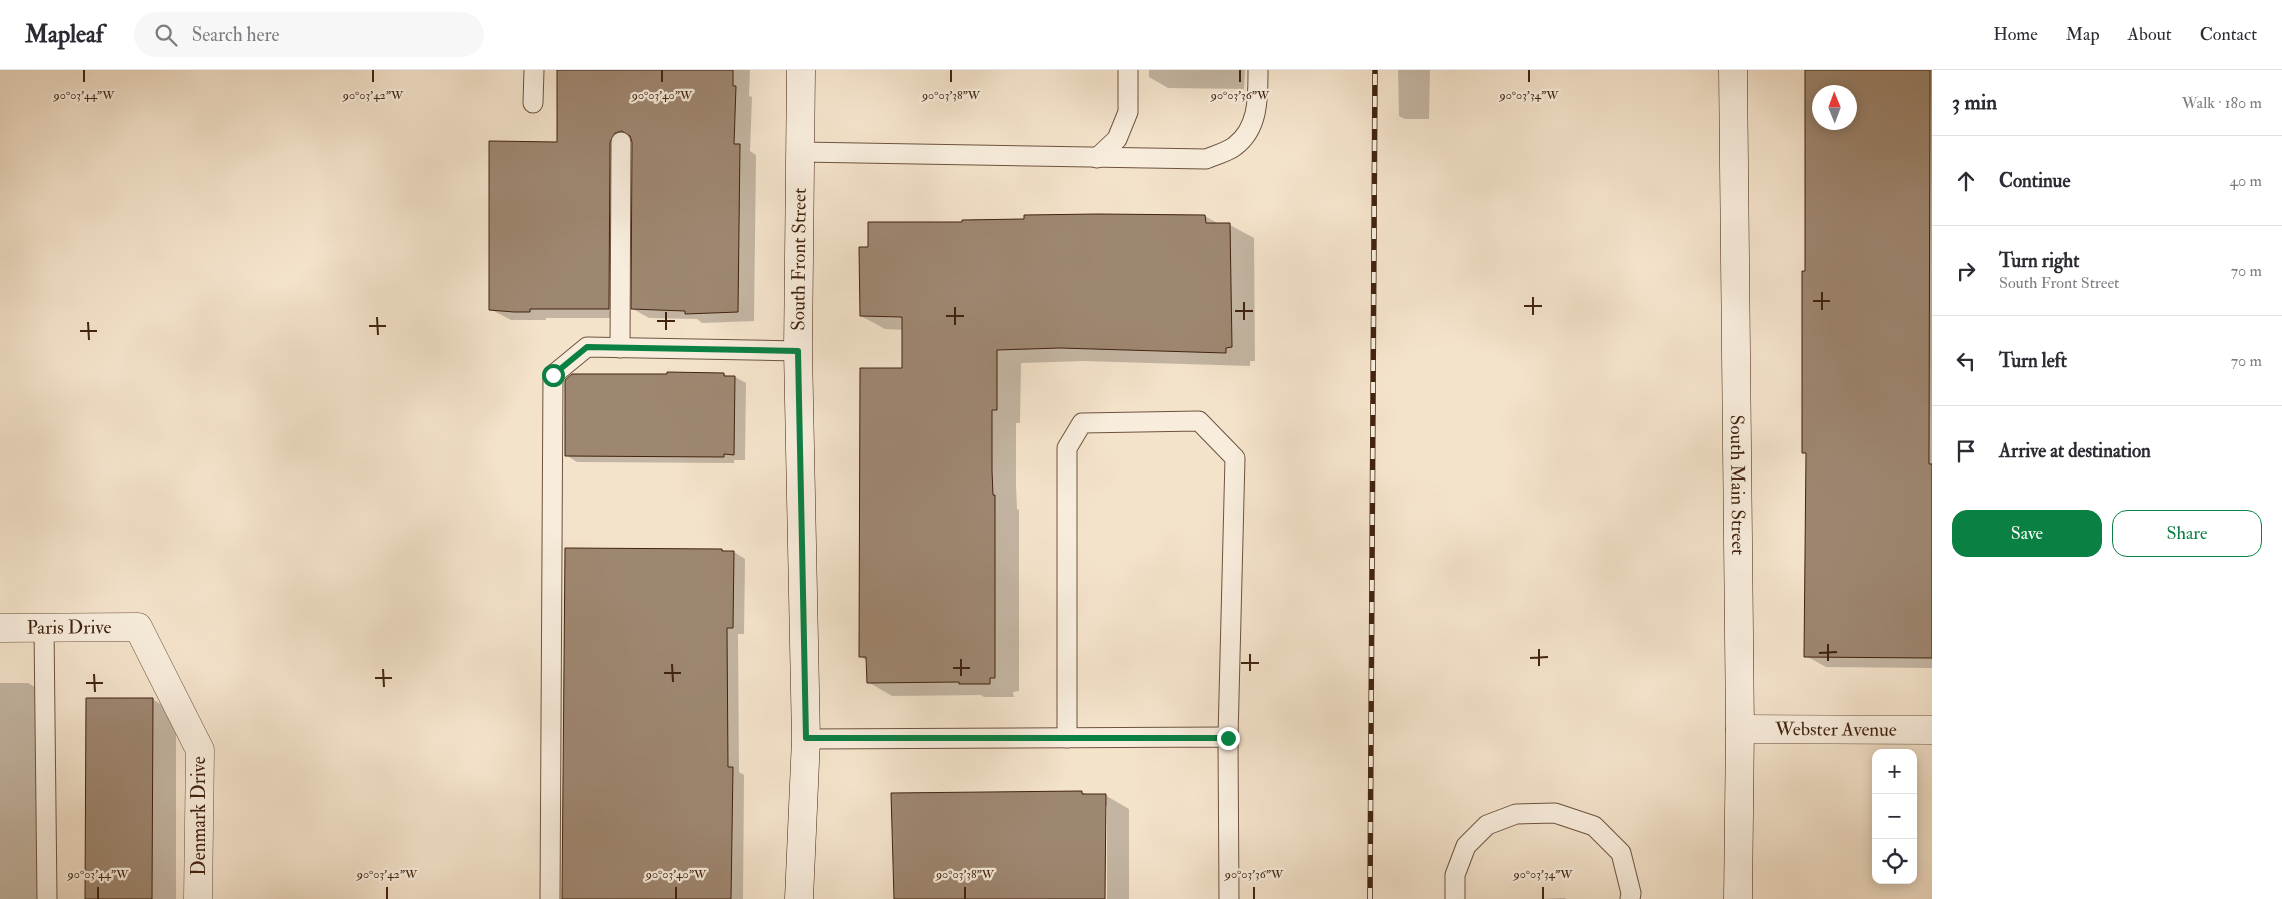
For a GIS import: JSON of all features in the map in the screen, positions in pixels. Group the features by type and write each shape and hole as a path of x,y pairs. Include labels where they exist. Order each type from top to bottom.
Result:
{"main road":[{"name":"South Front Street","path":"799,899 806,738 798,351 801,70"},
{"name":"South Main Street","path":"1733,70 1740,729 1738,899"},
{"name":"Paris Drive","path":"0,628 138,627"},
{"name":"Denmark Drive","path":"138,627 200,750 198,899"},
{"name":"Webster Avenue","path":"1740,729 1932,730"}],"lane":[{"path":"534,70 534,102"},
{"path":"1097,158 1117,139 1128,112 1128,70"},
{"path":"801,152 1097,158 1206,158 1235,147 1252,124 1258,102 1258,70"},
{"path":"620,142 620,348"},
{"path":"550,899 553,375 587,347 798,351"},
{"path":"1067,738 1068,448 1082,424 1199,421 1235,458 1228,738 1229,899"},
{"path":"44,628 46,899"},
{"path":"806,738 1228,738"},
{"path":"1455,899 1455,875 1466,846 1487,825 1516,814 1556,813 1594,826 1621,854 1631,892 1630,899"}],"building":[{"path":"557,70 733,70 733,86 736,86 734,144 740,144 738,312 685,314 685,311 631,309 632,142 630,136 622,131 615,133 610,142 609,309 530,309 530,312 489,310 489,141 557,142"},
{"path":"1805,70 1930,70 1929,464 1932,464 1932,658 1804,657 1806,453 1802,453 1802,271 1805,271"},
{"path":"1024,215 1205,215 1206,223 1230,223 1232,347 1226,348 1226,353 1060,348 997,350 997,410 992,410 992,471 993,495 995,495 995,678 990,678 990,684 959,684 959,682 867,683 866,657 859,657 860,368 902,368 902,317 860,316 859,247 868,247 868,222 962,222 962,220 1024,219"},
{"path":"667,372 724,373 724,376 735,376 734,455 724,454 724,457 565,456 565,380 572,374 667,374"},
{"path":"565,548 722,549 722,551 734,551 733,628 727,628 728,767 733,767 731,899 562,899"},
{"path":"86,698 153,698 152,899 85,899"},
{"path":"1082,791 1082,794 1106,794 1105,899 894,899 891,793"}],"railway":[{"path":"1370,899 1375,70"}],"route":[{"path":"553,375 587,347 798,351 806,738 1228,738"}]}
